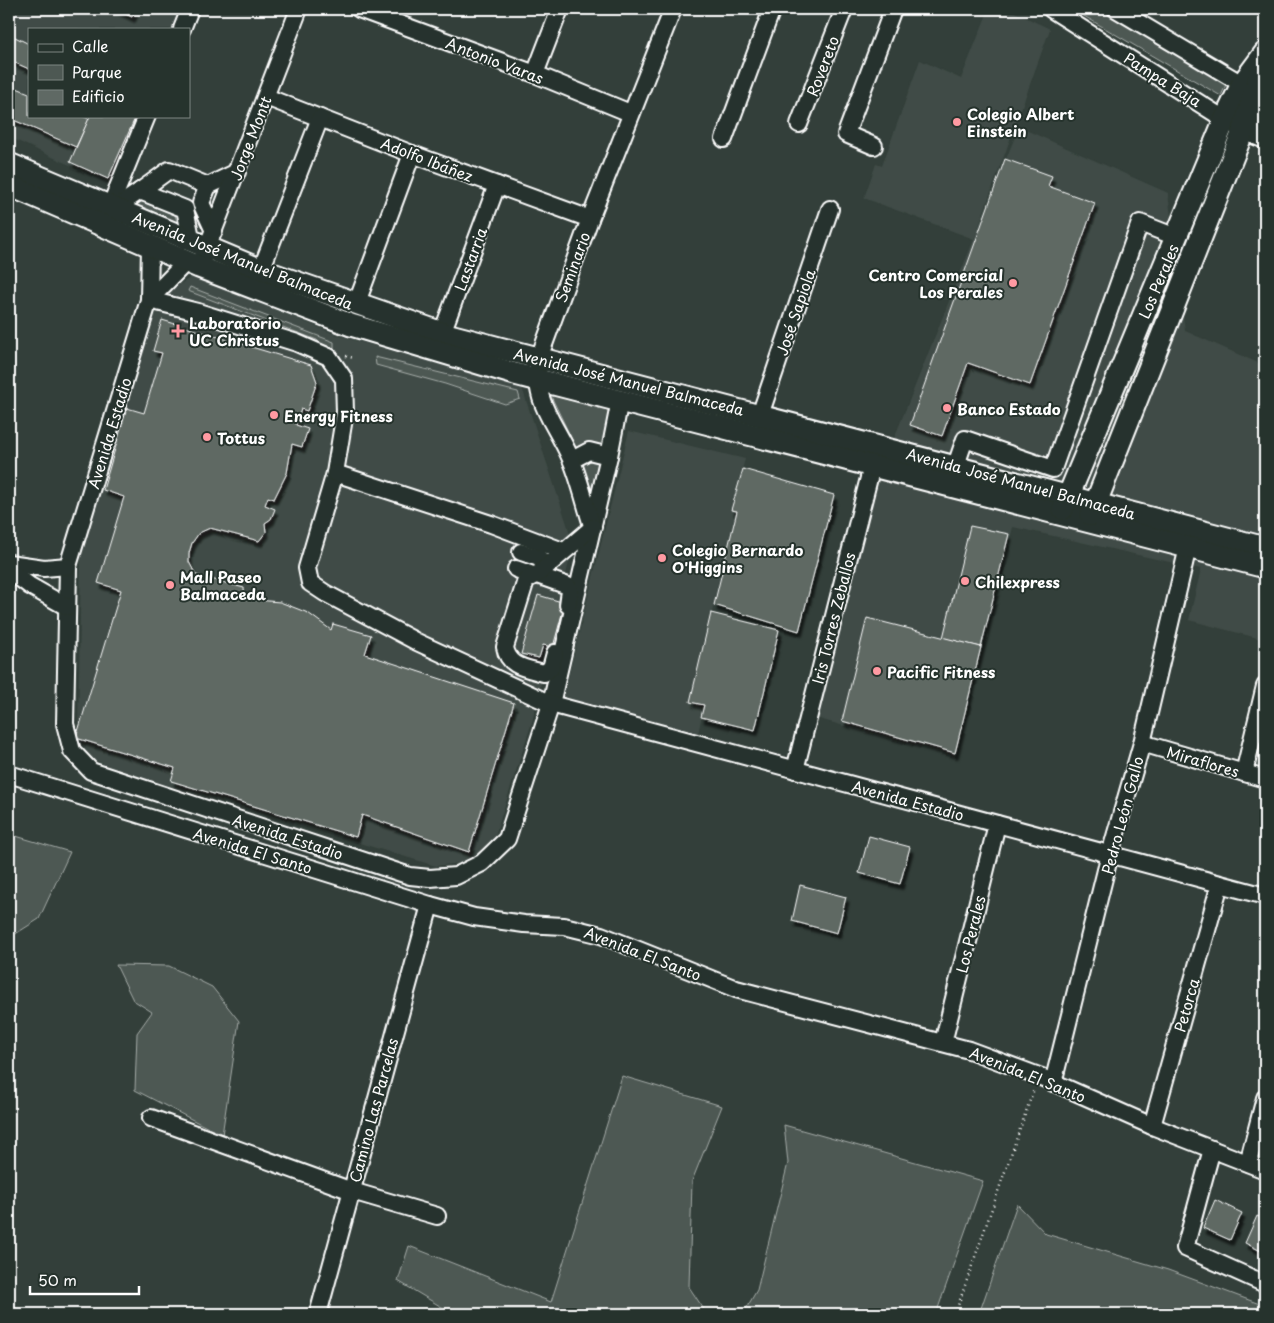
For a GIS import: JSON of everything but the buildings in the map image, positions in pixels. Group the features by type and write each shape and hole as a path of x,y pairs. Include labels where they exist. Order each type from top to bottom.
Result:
{"main road":[{"name":"Los Perales","path":"1091,513 1243,131 1246,92 1265,53"},
{"name":"Los Perales","path":"1064,506 1225,119 1246,92 1265,59"},
{"name":"Avenida José Manuel Balmaceda","path":"9,164 112,208 351,325 538,368 760,415 956,465 1064,506"},
{"name":"Avenida José Manuel Balmaceda","path":"9,185 150,246 200,250 356,305 442,332 620,400 872,466 1265,548"},
{"path":"1129,351 1133,361 1150,364"},
{"name":"Avenida José Manuel Balmaceda","path":"1091,513 1188,547 1265,567"}],"street":[{"path":"182,28 190,9"},
{"name":"Jorge Montt","path":"200,250 237,172 298,9"},
{"name":"Antonio Varas","path":"359,9 535,74 630,114"},
{"path":"535,74 560,9"},
{"name":"Seminario","path":"538,368 590,219 672,9"},
{"path":"724,139 772,9"},
{"name":"Rovereto","path":"799,124 844,9"},
{"path":"874,146 846,134 893,9"},
{"path":"1116,9 1246,92"},
{"name":"Pampa Baja","path":"1059,11 1243,131 1265,140"},
{"name":"Pampa Baja","path":"1246,92 1265,140"},
{"name":"Adolfo Ibáñez","path":"266,96 412,154 590,219"},
{"path":"112,208 146,118"},
{"path":"261,270 320,118"},
{"path":"356,305 412,154"},
{"path":"112,208 169,170 208,186"},
{"path":"200,250 201,203 208,186 237,172"},
{"name":"Lastarria","path":"442,332 497,185"},
{"path":"140,191 185,209 201,203"},
{"path":"185,209 200,250"},
{"name":"José Sapiola","path":"760,415 830,209"},
{"path":"956,465 965,439 1052,469 1140,223 1176,237"},
{"name":"Avenida Estadio","path":"150,246 149,300 68,566 65,724 72,751 91,771 410,876 430,878 456,876 482,862 507,839 551,704 593,527 620,400"},
{"name":"Avenida Estadio","path":"149,300 200,250"},
{"path":"149,300 198,312 297,343 329,357 344,379 345,412 335,473 307,568 310,583 325,594 386,627 551,704"},
{"path":"516,569 538,572 568,586 570,598 551,668 544,673 516,665 507,657 505,646 526,580 538,572 593,527 572,460 539,396 538,368"},
{"path":"572,460 588,451 609,456"},
{"name":"Iris Torres Zeballos","path":"795,770 872,466"},
{"path":"335,473 526,536 563,551"},
{"name":"Pedro León Gallo","path":"1046,1080 1142,743 1188,547"},
{"path":"521,552 539,558 538,572"},
{"path":"9,564 44,568 68,566"},
{"path":"9,570 30,586 67,607"},
{"path":"510,685 516,665"},
{"path":"1244,773 1263,706 1265,686"},
{"name":"Avenida Estadio","path":"551,704 1265,896"},
{"name":"Miraflores","path":"1142,743 1265,779"},
{"name":"Avenida El Santo","path":"9,774 430,905 474,917 524,924 564,926 601,935 736,989 969,1050 1046,1080 1152,1126 1265,1170"},
{"name":"Los Perales","path":"943,1043 997,824"},
{"name":"Petorca","path":"1152,1126 1220,884"},
{"name":"Camino Las Parcelas","path":"318,1314 430,905"},
{"path":"1248,1163 1265,1098"},
{"path":"151,1118 352,1191 437,1216"},
{"path":"1212,1149 1185,1248 1265,1284"}],"path":[{"path":"955,1314 1046,1080"}],"shaded area":[{"path":"9,9 185,9 177,28 28,28 28,118 139,118 111,184 9,137"},
{"path":"989,9 1008,9 1050,29 978,228 1019,127 1168,193 1185,331 1265,366 1265,640 1189,620 1201,569 1013,527 955,757 816,718 873,491 974,239 864,198 876,164 882,166 920,60 961,79"},
{"path":"193,276 337,335 522,388 568,527 572,549 532,722 495,836 482,854 461,863 436,866 116,770 91,758 78,737 81,557 150,303"},
{"name":"Colegio Bernardo O'Higgins","path":"629,431 745,459 731,509 737,511 690,701 704,705 698,734 562,702"}],"green space":[{"path":"1072,9 1109,9 1230,75 1221,96"},
{"path":"138,200 175,215 180,232 125,209"},
{"path":"190,287 334,342 334,348 325,349 317,340 188,291"},
{"path":"375,357 518,392 520,399 505,404 445,384 376,365"},
{"path":"550,394 613,407 605,450 578,452"},
{"path":"590,458 600,463 593,508 582,461"},
{"path":"1265,713 1265,772 1248,766"},
{"path":"9,834 70,852 39,919 9,938"},
{"path":"116,965 169,966 212,987 239,1021 222,1135 135,1090 137,1033 152,1012 133,1000"},
{"path":"622,1076 722,1106 692,1181 689,1287 707,1314 444,1314 445,1309 398,1281 409,1246 551,1302"},
{"path":"784,1125 983,1181 936,1314 743,1314 757,1290 788,1163"},
{"path":"1017,1204 1046,1234 1168,1270 1265,1306 1265,1314 979,1314"}],"place":[{"name":"Colegio Albert Einstein","path":"957,122"},
{"name":"Centro Comercial Los Perales","path":"1013,283"},
{"name":"Laboratorio UC Christus","path":"178,331"},
{"name":"Banco Estado","path":"947,408"},
{"name":"Energy Fitness","path":"274,415"},
{"name":"Tottus","path":"207,437"},
{"name":"Colegio Bernardo O'Higgins","path":"662,558"},
{"name":"Chilexpress","path":"965,581"},
{"name":"Mall Paseo Balmaceda","path":"170,585"},
{"name":"Pacific Fitness","path":"877,671"}]}
